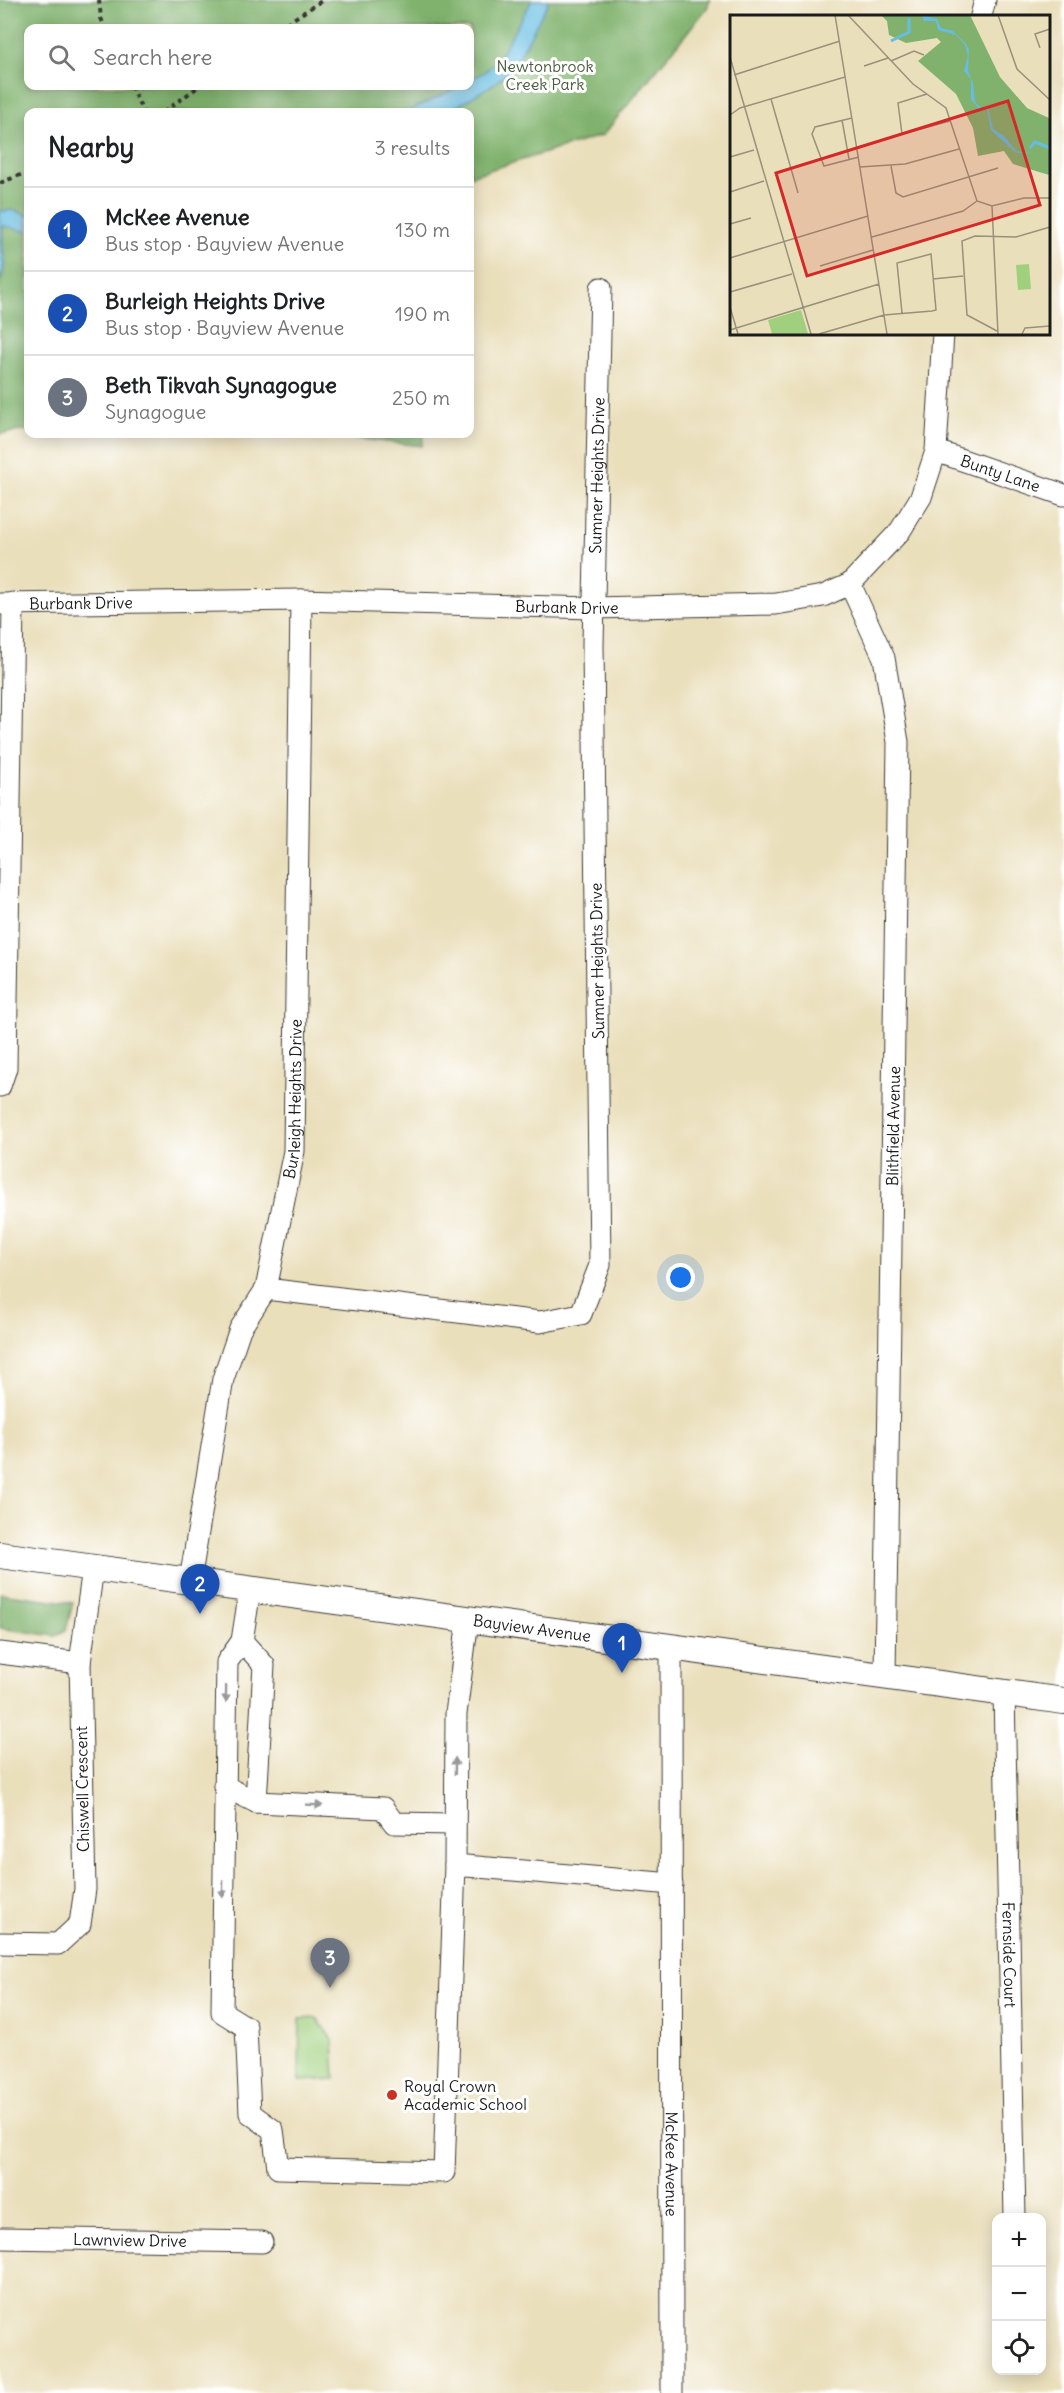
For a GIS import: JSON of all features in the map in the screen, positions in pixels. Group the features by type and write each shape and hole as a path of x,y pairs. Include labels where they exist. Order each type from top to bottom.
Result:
{"main road":[{"name":"Bayview Avenue","path":"0,1555 1064,1701"}],"street":[{"path":"981,15 985,0"},
{"name":"Sumner Heights Drive","path":"266,1289 540,1322 581,1314 600,1265 593,608 601,288"},
{"name":"Burbank Drive","path":"6,604 302,600 593,608 776,604 823,596 850,584 900,531 921,497 936,451 943,334"},
{"name":"Bunty Lane","path":"936,451 1064,495"},
{"name":"Blithfield Avenue","path":"850,584 884,658 898,742 885,1677"},
{"name":"Burleigh Heights Drive","path":"190,1581 223,1379 240,1329 266,1289 294,1151 302,600"},
{"path":"0,1086 6,1068 6,604"},
{"name":"Chiswell Crescent","path":"0,1943 58,1944 80,1924 85,1889 80,1663 93,1568"},
{"path":"250,1590 242,1641 227,1662 222,2012 246,2027 250,2113 273,2130 278,2168 444,2172 454,1865 456,1714 468,1619"},
{"path":"242,1641 264,1665 256,1802"},
{"name":"McKee Avenue","path":"671,1647 672,2393"},
{"path":"0,1653 80,1663"},
{"name":"Fernside Court","path":"1004,1693 1015,2213"},
{"path":"224,1786 256,1802 383,1808 394,1823 454,1824"},
{"path":"454,1865 672,1884"},
{"name":"Lawnview Drive","path":"0,2238 262,2242"}],"path":[{"path":"99,0 103,24"},
{"path":"285,24 323,0"},
{"path":"133,90 141,108"},
{"path":"169,108 194,90"},
{"path":"0,183 24,174"}],"green space":[{"name":"Newtonbrook Creek Park","path":"0,0 710,0 707,8 603,135 474,175 474,108 24,108 24,431 0,434"},
{"path":"353,438 423,438 422,446"},
{"path":"0,1593 73,1603 66,1630 55,1636 0,1628"},
{"path":"317,2018 333,2041 335,2079 299,2081 300,2019"}],"water":[{"path":"532,0 548,0 515,65 495,83 454,108 415,108 452,90 474,90 474,78 486,71 498,59"},
{"path":"15,210 24,214 24,230 3,226 4,268 0,282 0,211"}],"place":[{"name":"Burleigh Heights Drive","path":"200,1614"},
{"name":"McKee Avenue","path":"622,1673"},
{"name":"Beth Tikvah Synagogue","path":"330,1988"},
{"name":"Royal Crown Academic School","path":"392,2095"}]}
